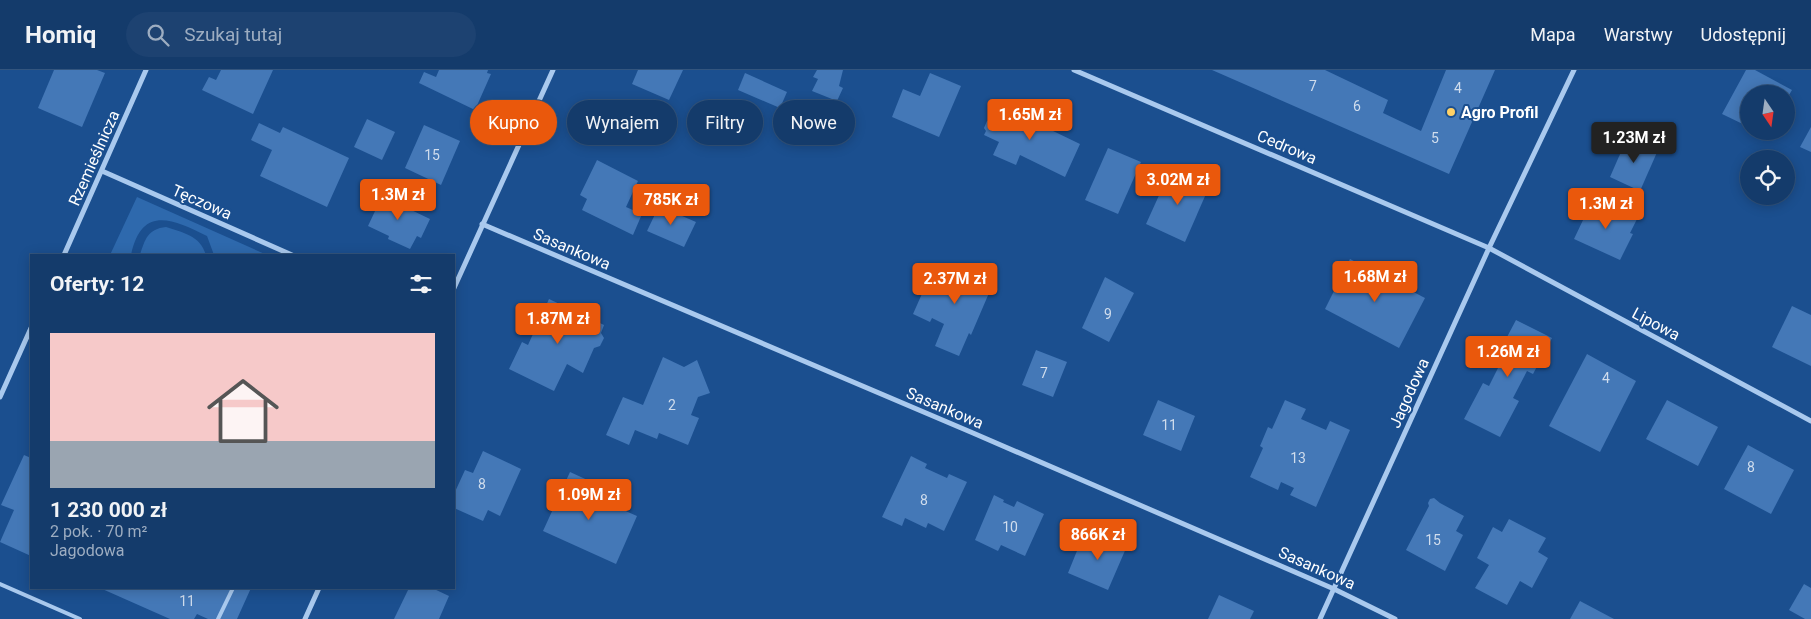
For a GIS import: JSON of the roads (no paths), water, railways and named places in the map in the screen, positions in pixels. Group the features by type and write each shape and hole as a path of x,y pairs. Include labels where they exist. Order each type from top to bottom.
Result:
{"street":[{"name":"Rzemieślnicza","path":"64,254 146,70"},
{"path":"455,286 553,70"},
{"name":"Cedrowa","path":"1074,70 1489,248"},
{"name":"Jagodowa","path":"1320,619 1489,248 1574,70"},
{"name":"Tęczowa","path":"102,172 290,254"},
{"name":"Sasankowa","path":"482,224 1334,589 1395,619"},
{"name":"Lipowa","path":"1489,248 1811,421"},
{"path":"0,397 30,330"},
{"path":"304,619 319,589"}],"lane":[{"path":"0,584 80,619"},
{"path":"218,619 233,589"}],"place":[{"name":"Agro Profil","path":"1451,112"}]}
